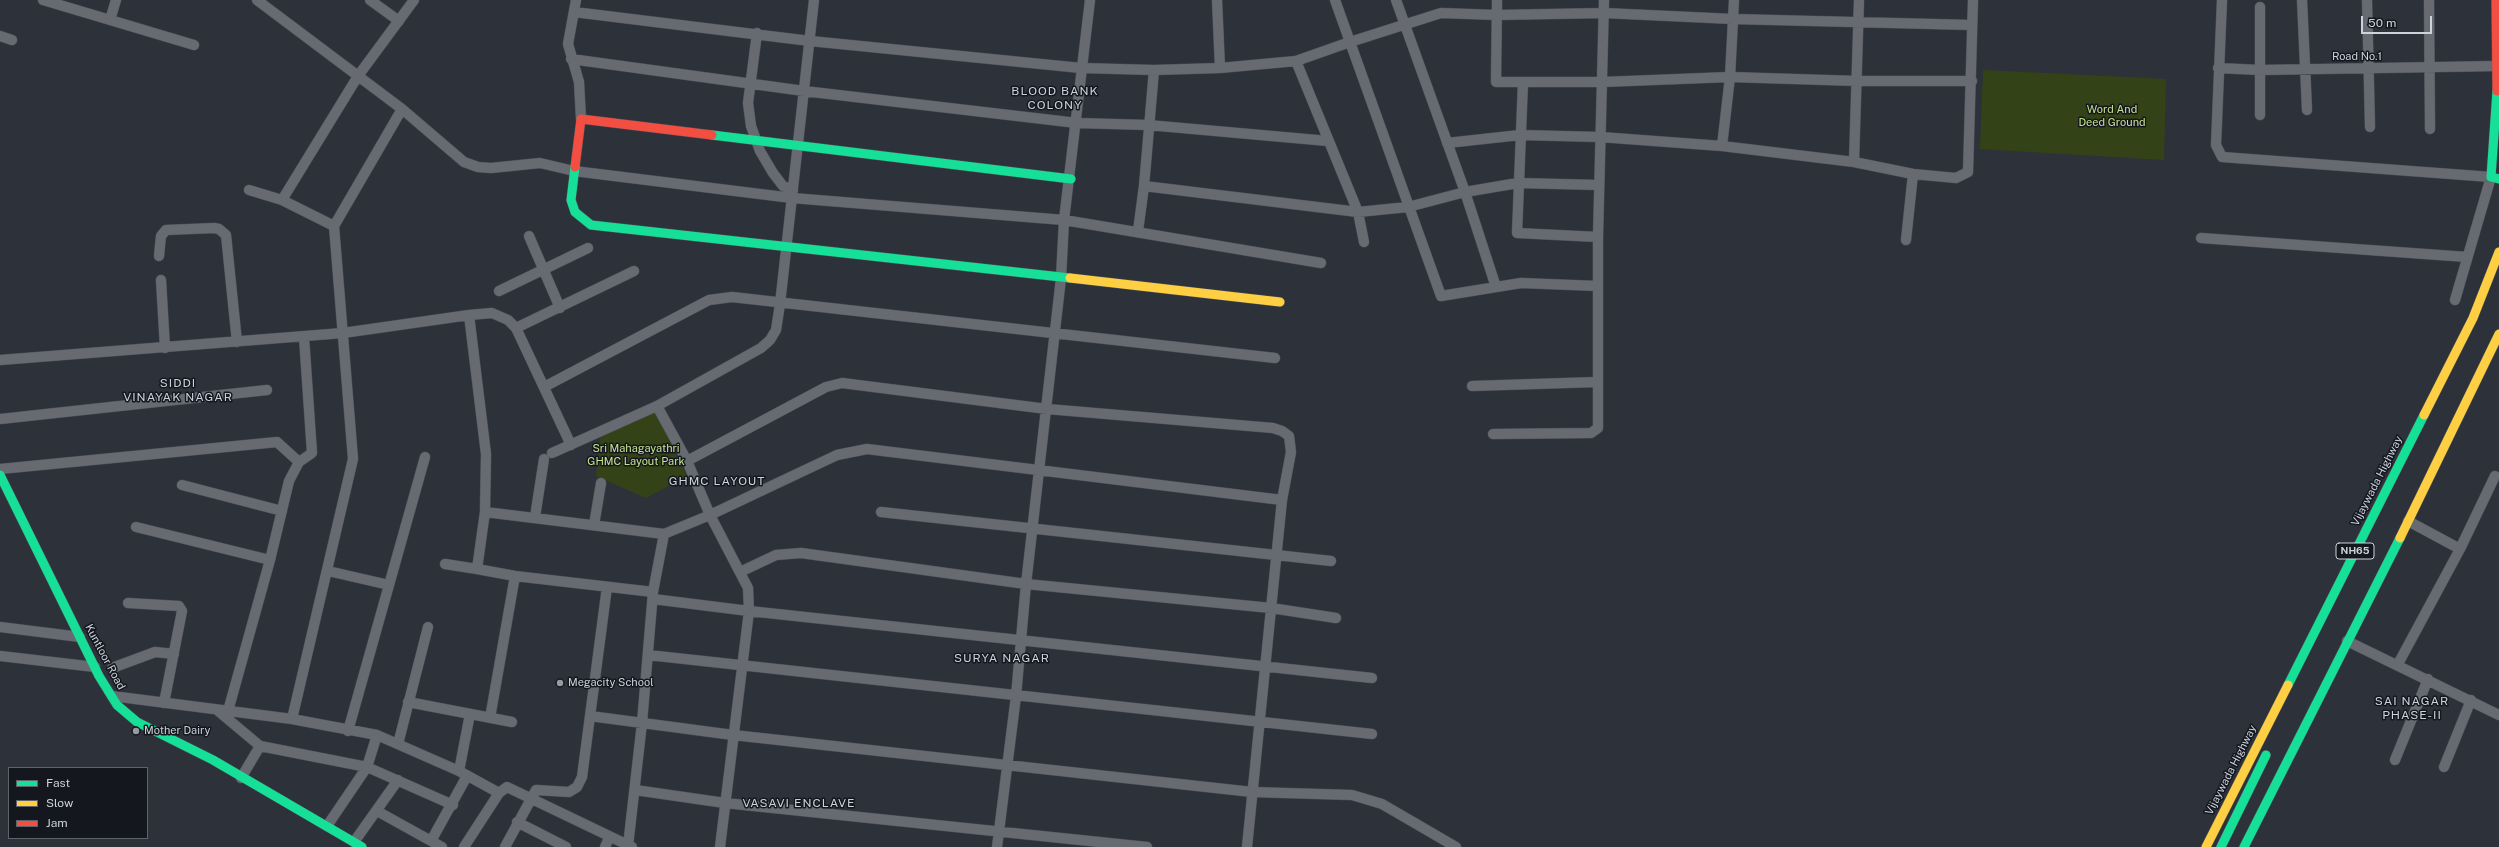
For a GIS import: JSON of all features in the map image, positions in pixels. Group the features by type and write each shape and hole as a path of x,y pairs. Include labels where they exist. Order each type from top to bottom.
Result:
{"main road":[{"path":"2495,178 2497,99 2496,0"},
{"path":"1071,179 582,119 571,200 575,212 591,225 1280,302"},
{"name":"Vijaywada Highway","path":"2206,847 2473,318 2499,252"},
{"path":"2244,847 2408,521 2499,334"},
{"name":"Kuntloor Road","path":"0,475 95,667 117,705 138,722 213,760 241,778 358,845"},
{"name":"NH65","path":"2297,690 2326,629 2356,573"},
{"path":"2221,847 2270,746"}],"street":[{"path":"43,0 194,45"},
{"path":"110,20 116,0"},
{"path":"257,0 402,109 464,162 478,167 491,168 529,163 574,171 1064,220 1138,231 1321,263"},
{"path":"370,0 399,21"},
{"path":"282,200 358,76 414,0"},
{"path":"576,0 568,44 571,59 579,82 582,119"},
{"path":"552,453 657,406 761,348 770,340 776,330 787,248 814,0"},
{"path":"998,847 1022,642 1026,584 1034,529 1061,278 1064,220 1071,179 1077,123 1080,68 1090,0"},
{"path":"1217,0 1220,68"},
{"path":"1336,0 1408,207 1441,296 1521,283 1598,286"},
{"path":"1396,0 1403,24 1465,192 1496,287"},
{"path":"1497,0 1496,82 1602,82 1730,77 1858,82 1972,81"},
{"path":"1492,434 1596,432 1598,428 1598,237 1604,0"},
{"path":"1722,146 1730,77 1734,0"},
{"path":"1854,162 1858,82 1859,0"},
{"path":"1447,143 1520,135 1600,137 1722,146 1854,162 1913,174 1956,178 1968,172 1972,81 1973,0"},
{"path":"2222,0 2216,145 2222,157 2495,178 2467,257 2455,300"},
{"path":"2302,0 2307,69 2307,110"},
{"path":"2367,0 2370,69 2370,127"},
{"path":"2429,0 2430,129"},
{"path":"2260,7 2260,115"},
{"path":"574,12 810,41 1080,68 1154,70 1220,68 1296,61 1403,24 1441,13 1497,15 1604,13 1733,19 1972,25"},
{"path":"757,34 748,103 751,126 756,141 783,186 793,194"},
{"path":"0,36 12,40"},
{"path":"571,59 804,91 1077,123 1148,125 1328,141"},
{"path":"1296,61 1358,212 1364,242"},
{"name":"Road No.1","path":"2218,68 2260,70 2497,66"},
{"path":"1138,231 1144,186 1148,125 1154,70"},
{"path":"1523,82 1517,233 1598,237"},
{"path":"292,719 328,572 353,459 334,226 402,109"},
{"path":"1906,240 1913,174"},
{"path":"1144,186 1358,212 1408,207 1465,192 1518,182 1599,185"},
{"path":"249,190 282,200 334,226"},
{"path":"160,256 161,236 166,230 214,228 219,229 226,235 237,342"},
{"path":"529,236 560,308"},
{"path":"2201,238 2467,257"},
{"path":"499,291 588,248"},
{"path":"516,328 634,271"},
{"path":"161,280 165,348"},
{"path":"544,387 709,300 732,297 780,304 1275,358"},
{"path":"0,360 304,337 492,313 508,320 516,328 571,445"},
{"path":"469,315 486,454 485,512 477,569"},
{"path":"228,711 270,560 289,481 299,462 312,453 304,337"},
{"path":"1472,386 1597,382"},
{"path":"687,461 826,386 842,383 1047,409 1273,428 1282,431 1289,436 1292,445 1282,500 1247,847"},
{"path":"0,419 267,390"},
{"path":"657,406 687,461 710,515 748,588 748,612 720,847"},
{"path":"0,469 277,442 299,462"},
{"path":"485,512 664,534 710,515 837,455 856,450 888,450 1040,471 1282,500"},
{"path":"348,731 425,457"},
{"path":"535,517 544,459"},
{"path":"2398,664 2460,549 2495,476"},
{"path":"594,525 601,483"},
{"path":"182,485 282,511"},
{"path":"881,512 1331,561"},
{"path":"2408,521 2460,549"},
{"path":"136,527 270,560"},
{"path":"464,847 499,793 507,787 530,798 607,842 630,846 653,595 664,534"},
{"path":"740,572 776,555 789,552 1026,584 1271,608 1336,618"},
{"path":"445,564 515,576 607,587 748,612 1372,678"},
{"path":"328,572 389,585"},
{"path":"490,718 515,576"},
{"path":"505,847 530,798 536,790 569,792 577,787 582,776 607,587"},
{"path":"128,603 179,606 182,611 164,703"},
{"path":"0,627 80,637"},
{"path":"398,744 428,627"},
{"path":"2347,641 2398,664 2499,714"},
{"path":"112,668 155,652 174,654"},
{"path":"648,655 1372,734"},
{"path":"0,656 95,667"},
{"path":"2395,760 2428,679"},
{"path":"112,696 292,719 377,736 463,773 499,793"},
{"path":"2444,767 2471,700"},
{"path":"408,702 512,722"},
{"path":"216,710 260,746 367,767 452,805"},
{"path":"432,841 452,805 463,773 470,714"},
{"path":"590,716 642,724 1007,767 1252,792 1352,795 1382,804 1456,847"},
{"path":"327,826 367,767 377,736"},
{"path":"241,778 260,746"},
{"path":"358,845 377,811 398,780"},
{"path":"634,790 725,803 1148,847"},
{"path":"377,811 442,847"},
{"path":"517,822 566,847"}],"green space":[{"name":"Word And Deed Ground","path":"1983,70 2166,79 2164,160 1980,149"},
{"name":"Sri Mahagayathri GHMC Layout Park","path":"655,412 687,476 646,498 596,476 601,431"}],"traffic: fast":[{"path":"2497,91 2491,177 2499,179"},
{"path":"712,135 1071,179"},
{"path":"575,167 571,200 575,212 591,225 1070,278"},
{"path":"2288,685 2424,415"},
{"path":"0,475 99,676 117,705 137,722 213,760 362,847"},
{"path":"2244,847 2400,538"},
{"path":"2221,847 2266,755"}],"traffic: slow":[{"path":"2424,415 2473,318 2499,252"},
{"path":"1070,278 1280,302"},
{"path":"2400,538 2499,334"},
{"path":"2206,847 2288,685"}],"traffic: jam":[{"path":"2496,0 2497,91"},
{"path":"575,167 581,119 712,135"}],"place":[{"name":"Megacity School","path":"560,683"},
{"name":"Mother Dairy","path":"136,731"}],"district":[{"name":"BLOOD BANK COLONY","path":"1055,98"},
{"name":"SIDDI VINAYAK NAGAR","path":"178,390"},
{"name":"GHMC LAYOUT","path":"717,481"},
{"name":"SURYA NAGAR","path":"1002,658"},
{"name":"SAI NAGAR PHASE-II","path":"2412,708"},
{"name":"VASAVI ENCLAVE","path":"799,803"}]}
